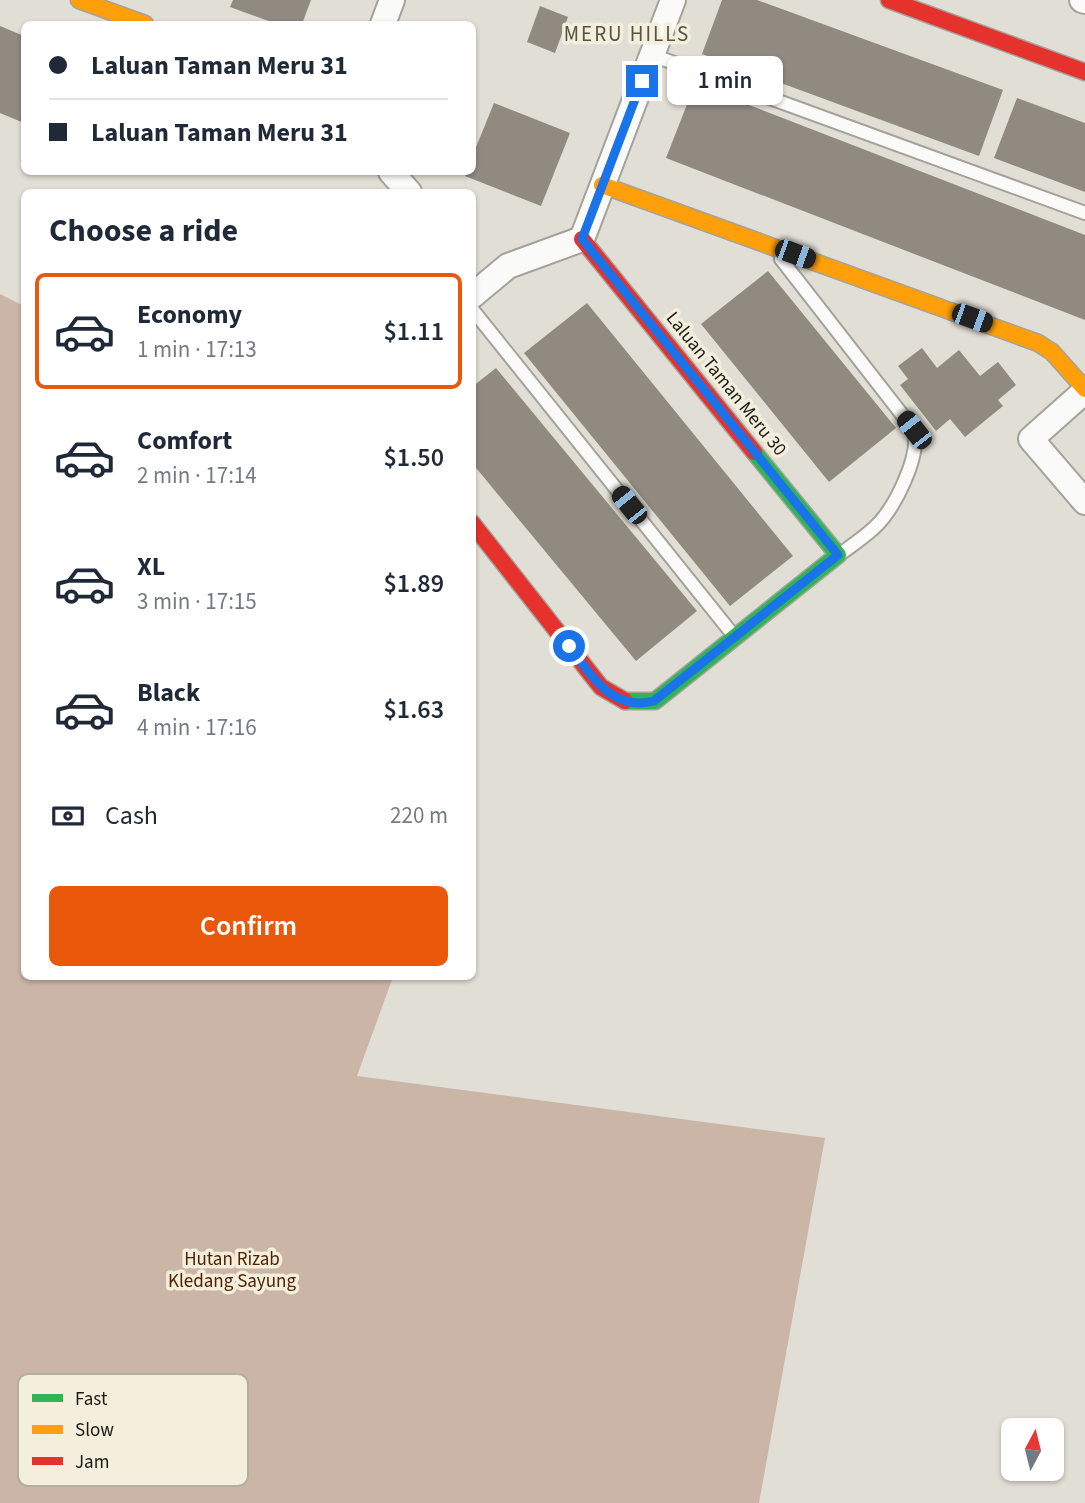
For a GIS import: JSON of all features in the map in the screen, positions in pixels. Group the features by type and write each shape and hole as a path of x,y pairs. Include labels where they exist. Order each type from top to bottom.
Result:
{"street":[{"path":"79,0 137,21"},
{"path":"384,21 392,0"},
{"path":"477,283 508,266 582,239 673,0"},
{"path":"889,0 1085,72"},
{"path":"394,175 406,189"},
{"path":"602,185 1038,343 1052,352 1085,390 1031,439 1085,502"},
{"name":"Laluan Taman Meru 30","path":"582,239 838,555"},
{"path":"476,528 601,687 612,697 641,705 654,701 838,555"}],"lane":[{"path":"652,55 1085,214"},
{"path":"769,245 914,430 916,439 903,485 891,508 876,527 838,555"},
{"path":"476,314 734,636"}],"green space":[{"name":"Hutan Rizab Kledang Sayung","path":"0,294 21,304 21,980 392,980 357,1076 825,1138 759,1503 0,1503"}],"building":[{"path":"233,0 311,0 303,21 269,21 230,7"},
{"path":"722,0 757,0 1003,90 979,156 702,54"},
{"path":"540,6 568,17 555,53 527,42"},
{"path":"0,26 21,35 21,122 0,113"},
{"path":"695,84 1085,235 1085,320 666,158"},
{"path":"1017,98 1085,123 1085,192 994,158"},
{"path":"494,103 570,133 541,206 465,176 476,175 476,147"},
{"path":"768,271 896,428 829,482 701,324"},
{"path":"587,303 793,556 730,606 524,353"},
{"path":"922,348 937,368 959,350 980,376 998,362 1016,385 998,400 1003,406 965,437 950,419 936,431 900,385 908,379 898,366"},
{"path":"496,368 697,611 636,661 476,468 476,384"}],"traffic: fast":[{"path":"625,701 655,701 838,555 754,452"}],"traffic: slow":[{"path":"79,0 137,21"},
{"path":"602,185 1038,343 1052,352 1085,389"}],"traffic: jam":[{"path":"889,0 1085,72"},
{"path":"582,239 754,452"},
{"path":"476,528 601,687 625,701"}],"district":[{"name":"MERU HILLS","path":"627,34"}],"route":[{"path":"569,646 612,697 641,705 654,701 838,555 582,239 642,81"}]}
